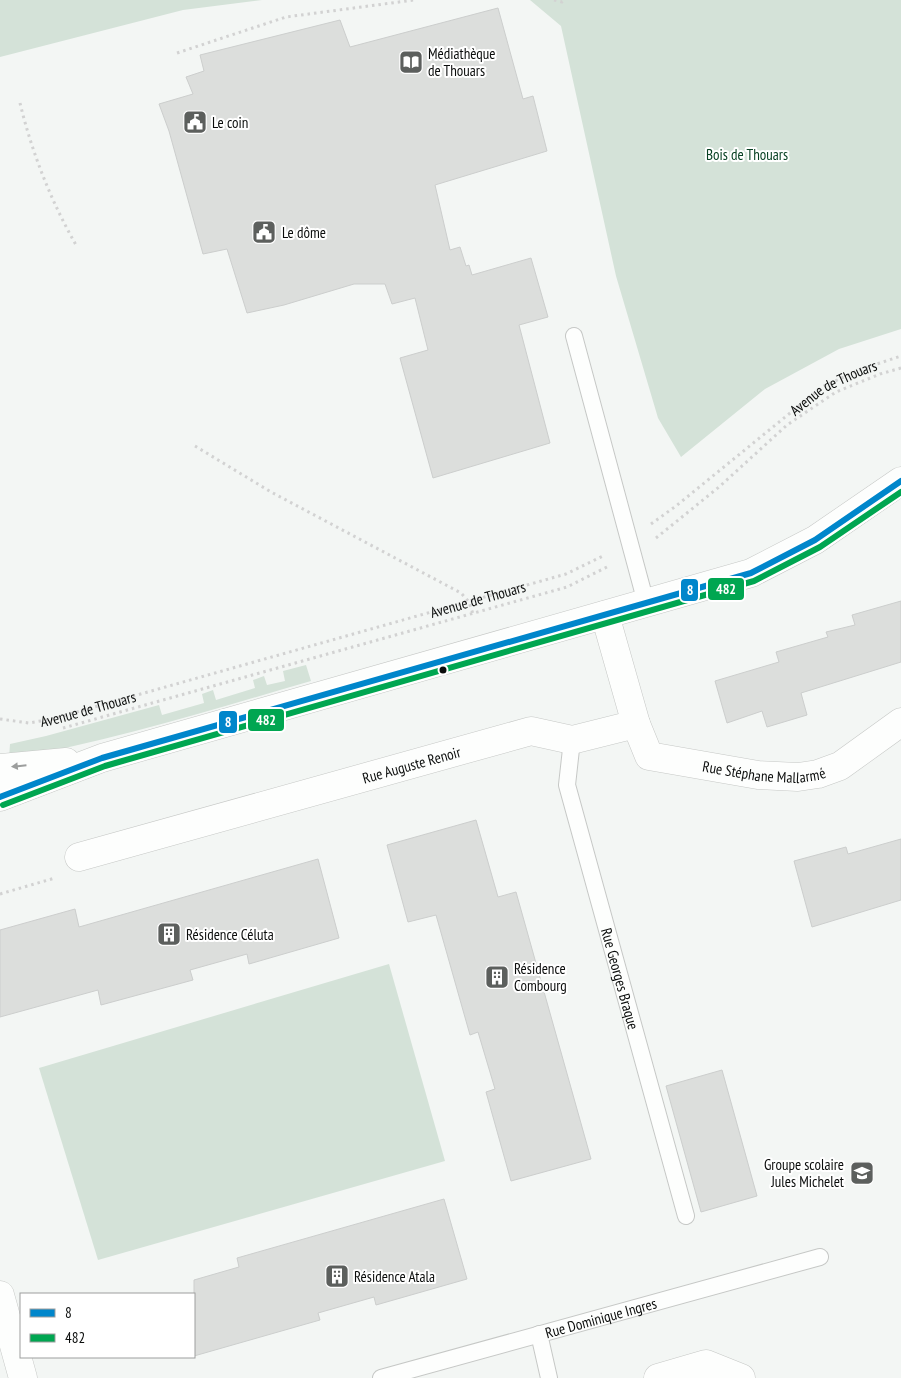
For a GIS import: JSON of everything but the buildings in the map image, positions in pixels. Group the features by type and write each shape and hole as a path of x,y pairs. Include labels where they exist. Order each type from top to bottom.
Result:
{"street":[{"path":"0,797 102,758 751,573 815,540 901,482"},
{"path":"605,614 636,724"},
{"name":"Rue Stéphane Mallarmé","path":"636,724 649,756 758,775 798,777 818,774 840,766 901,722"},
{"name":"Rue Auguste Renoir","path":"79,857 531,731 572,740 636,724"},
{"path":"0,768 102,758"},
{"path":"0,1296 23,1378"},
{"path":"658,1378 706,1364 741,1378"}],"lane":[{"path":"574,336 646,603"},
{"name":"Rue Georges Braque","path":"572,740 567,785 686,1216"},
{"name":"Rue Dominique Ingres","path":"381,1378 820,1257"},
{"path":"539,1334 549,1378"}],"path":[{"path":"177,53 286,17 414,0"},
{"path":"554,0 562,2 565,0"},
{"path":"20,103 28,136 60,217 76,245"},
{"name":"Avenue de Thouars","path":"0,719 28,722 52,719 566,574 608,554 630,548 676,506 822,387 858,370 901,356"},
{"path":"61,729 566,587 630,548 662,534 787,426 836,392 880,374 901,368"},
{"path":"195,446 271,492 461,592 469,602 473,614"},
{"path":"0,894 72,873 79,857"}],"green space":[{"path":"0,0 262,0 183,10 0,57"},
{"name":"Bois de Thouars","path":"530,0 901,0 901,329 839,349 765,389 681,457 658,418 616,276 561,26"},
{"path":"306,665 311,681 123,734 9,759 10,744 159,705 162,715 204,703 202,694 213,690 216,700 255,688 253,680 264,676 267,685 285,681 283,671"},
{"path":"389,964 445,1161 98,1260 39,1068"}],"transit line":[{"name":"8","path":"0,797 102,758 751,573 815,540 901,481"},
{"name":"482","path":"3,805 105,766 754,581 820,547 901,492"}],"place":[{"name":"Médiathèque de Thouars","path":"411,62"},
{"name":"Le coin","path":"195,122"},
{"name":"Le dôme","path":"264,232"},
{"name":"Résidence Céluta","path":"169,934"},
{"name":"Résidence Combourg","path":"497,977"},
{"name":"Groupe scolaire Jules Michelet","path":"862,1173"},
{"name":"Résidence Atala","path":"337,1276"}]}
